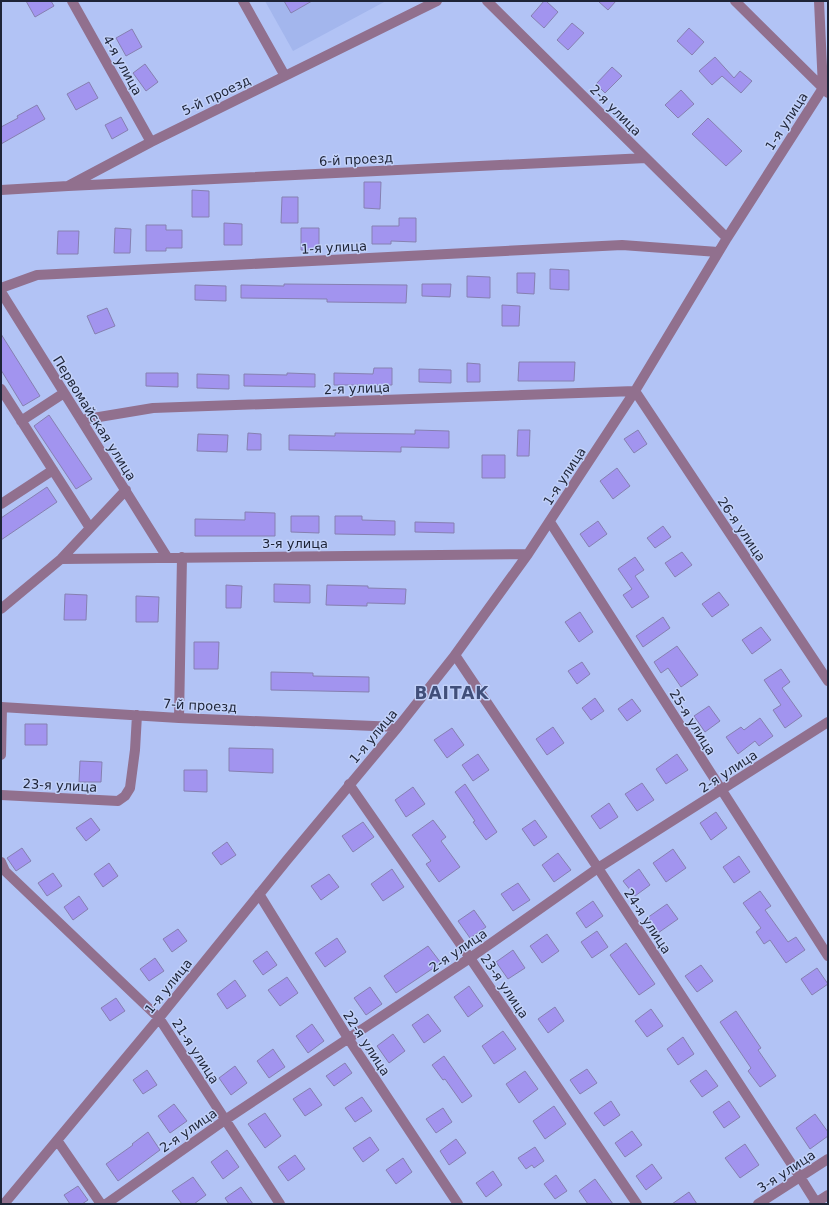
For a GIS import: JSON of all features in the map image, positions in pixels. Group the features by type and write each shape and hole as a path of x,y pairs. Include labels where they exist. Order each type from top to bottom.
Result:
{"street":[{"name":"4-я улица","path":"72,1 151,142"},
{"path":"243,1 285,76"},
{"name":"5-й проезд","path":"1,190 68,186 151,142 437,1"},
{"name":"2-я улица","path":"487,1 727,238"},
{"name":"1-я улица","path":"4,1204 159,1018 349,784 398,727 455,655 550,522 635,391 718,252 825,90 735,1"},
{"path":"819,1 825,90"},
{"name":"6-й проезд","path":"68,186 646,158"},
{"name":"1-я улица","path":"1,288 37,275 622,245 718,252"},
{"name":"Первомайская улица","path":"1,292 5,306 64,393 168,557"},
{"path":"1,389 90,528"},
{"name":"2-я улица","path":"81,420 153,408 635,391"},
{"name":"26-я улица","path":"635,391 828,681"},
{"path":"21,421 64,393"},
{"path":"1,504 53,470"},
{"path":"2,607 61,559 126,490"},
{"name":"25-я улица","path":"550,522 828,956"},
{"name":"3-я улица","path":"61,559 528,554"},
{"path":"179,718 182,557"},
{"name":"24-я улица","path":"455,655 598,868 800,1177 816,1204"},
{"path":"1,707 1,755"},
{"name":"7-й проезд","path":"1,707 179,718 398,727"},
{"name":"23-я улица","path":"1,795 118,801 125,796 130,788 135,750 137,715"},
{"name":"2-я улица","path":"106,1204 225,1120 470,958 598,868 828,722"},
{"name":"23-я улица","path":"349,784 470,958 637,1204"},
{"name":"21-я улица","path":"1,862 5,871 159,1018 280,1204"},
{"name":"22-я улица","path":"259,894 348,1038 458,1204"},
{"path":"57,1140 101,1204"},
{"name":"3-я улица","path":"758,1204 828,1159"},
{"path":"816,1204 828,1195"}],"shaded area":[{"path":"265,1 386,1 293,51"}],"building":[{"path":"26,1 51,1 54,6 35,17"},
{"path":"284,1 312,1 291,13"},
{"path":"544,1 546,1 558,12 544,28 531,16"},
{"path":"598,1 616,1 608,10"},
{"path":"572,23 584,33 568,50 557,40"},
{"path":"689,28 704,42 692,55 677,41"},
{"path":"132,29 142,47 126,56 116,38"},
{"path":"715,57 734,78 740,71 752,81 741,93 722,76 712,85 699,71"},
{"path":"145,64 158,82 146,91 133,73"},
{"path":"612,67 622,76 605,93 596,84"},
{"path":"89,82 98,98 76,110 67,94"},
{"path":"681,90 694,104 678,118 665,105"},
{"path":"37,105 45,119 1,144 1,127"},
{"path":"121,117 128,130 112,139 105,125"},
{"path":"708,118 742,151 726,166 692,134"},
{"path":"364,182 381,182 380,209 364,208"},
{"path":"192,190 209,191 209,217 192,217"},
{"path":"282,197 298,197 298,223 281,223"},
{"path":"399,218 416,218 416,242 391,241 391,244 372,244 372,226 399,226"},
{"path":"224,223 242,224 242,245 224,245"},
{"path":"146,225 166,225 166,230 182,230 182,248 166,248 166,251 146,251"},
{"path":"115,228 131,229 130,253 114,253"},
{"path":"301,228 319,228 319,250 301,250"},
{"path":"58,231 79,231 78,254 57,254"},
{"path":"550,269 569,270 569,290 550,289"},
{"path":"517,273 535,273 534,294 517,293"},
{"path":"467,276 490,277 490,298 467,297"},
{"path":"284,284 407,285 406,303 327,302 327,299 241,298 241,285 284,286"},
{"path":"422,284 451,284 450,297 422,296"},
{"path":"195,285 226,286 226,301 195,300"},
{"path":"502,305 520,306 519,326 502,326"},
{"path":"107,308 115,326 95,334 87,316"},
{"path":"1,334 40,396 23,406 1,370"},
{"path":"519,362 575,362 574,381 518,381"},
{"path":"467,363 480,364 480,382 467,382"},
{"path":"374,368 392,368 392,385 334,385 334,373 373,374"},
{"path":"419,369 451,370 451,383 419,382"},
{"path":"146,373 178,373 178,387 146,386"},
{"path":"287,373 315,374 315,387 244,386 244,374 287,375"},
{"path":"197,374 229,375 229,389 197,388"},
{"path":"49,415 92,479 76,489 34,426"},
{"path":"415,430 449,431 449,448 401,447 401,452 289,450 289,435 335,436 335,433 415,434"},
{"path":"518,430 530,430 529,456 517,456"},
{"path":"638,430 647,444 634,453 624,439"},
{"path":"248,433 261,434 261,450 247,450"},
{"path":"198,434 228,435 227,452 197,451"},
{"path":"482,455 505,455 505,478 482,478"},
{"path":"617,468 630,486 613,499 600,481"},
{"path":"47,487 57,502 1,540 1,518"},
{"path":"245,512 275,513 275,536 195,536 195,519 245,520"},
{"path":"291,516 319,516 319,533 291,532"},
{"path":"335,516 362,516 362,520 395,521 395,535 335,534"},
{"path":"598,521 607,534 589,547 580,534"},
{"path":"415,522 454,523 454,533 415,532"},
{"path":"663,526 671,537 655,548 647,538"},
{"path":"682,552 692,565 675,577 665,563"},
{"path":"635,557 644,570 635,576 649,597 632,608 623,595 632,589 618,569"},
{"path":"274,584 310,585 310,603 274,602"},
{"path":"226,585 242,586 241,608 226,608"},
{"path":"327,585 406,589 405,604 367,603 367,606 326,605"},
{"path":"719,592 729,605 712,617 702,604"},
{"path":"65,594 87,595 86,620 64,620"},
{"path":"136,596 159,597 158,622 136,622"},
{"path":"580,612 593,632 579,642 565,622"},
{"path":"663,617 670,628 643,647 636,636"},
{"path":"761,627 771,640 752,654 742,640"},
{"path":"194,642 219,642 218,669 194,669"},
{"path":"677,646 698,675 681,687 668,668 661,673 654,662"},
{"path":"582,662 590,674 577,684 568,671"},
{"path":"781,669 790,682 782,688 802,716 785,728 773,710 781,705 764,680"},
{"path":"271,672 313,673 313,676 369,677 369,692 271,690"},
{"path":"595,698 604,711 591,720 582,708"},
{"path":"632,699 641,711 627,721 618,709"},
{"path":"709,706 720,721 705,732 694,716"},
{"path":"760,718 773,736 759,746 755,741 738,754 726,737 741,727 744,730"},
{"path":"25,724 47,724 47,745 25,745"},
{"path":"553,727 564,743 547,755 536,739"},
{"path":"452,728 464,745 447,758 434,740"},
{"path":"229,748 273,749 273,773 229,771"},
{"path":"478,754 489,770 473,781 462,765"},
{"path":"677,754 688,770 666,784 656,769"},
{"path":"80,761 102,762 101,782 79,782"},
{"path":"184,770 207,770 207,792 184,791"},
{"path":"642,783 654,800 637,811 625,794"},
{"path":"465,784 497,832 486,840 455,792"},
{"path":"413,787 425,804 406,817 395,800"},
{"path":"609,803 618,817 600,829 591,816"},
{"path":"716,812 727,828 711,840 700,823"},
{"path":"91,818 100,830 86,841 76,828"},
{"path":"433,820 446,837 441,841 460,867 439,882 426,864 431,861 412,835"},
{"path":"535,820 547,837 534,846 522,829"},
{"path":"363,822 374,837 353,852 342,836"},
{"path":"227,842 236,855 221,865 212,853"},
{"path":"22,848 31,861 16,871 7,858"},
{"path":"673,849 686,868 666,882 653,863"},
{"path":"558,853 571,870 554,882 542,865"},
{"path":"739,856 750,872 734,883 723,867"},
{"path":"109,863 118,876 103,887 94,874"},
{"path":"392,869 404,887 383,901 371,884"},
{"path":"639,869 650,885 635,896 623,881"},
{"path":"53,873 62,886 47,896 38,883"},
{"path":"329,874 339,887 321,900 311,886"},
{"path":"518,883 530,900 513,911 501,894"},
{"path":"760,891 771,906 765,910 788,942 796,937 805,950 786,963 770,940 764,944 756,932 761,928 743,903"},
{"path":"79,896 88,909 73,920 64,907"},
{"path":"593,901 603,916 586,928 576,913"},
{"path":"667,904 678,919 658,933 647,918"},
{"path":"474,910 486,927 470,938 458,921"},
{"path":"178,929 187,941 172,952 163,939"},
{"path":"597,931 608,947 592,958 581,942"},
{"path":"547,934 559,951 542,963 530,946"},
{"path":"337,938 346,952 325,967 315,953"},
{"path":"626,943 655,984 639,995 610,955"},
{"path":"428,946 441,963 396,993 384,976"},
{"path":"513,950 525,968 508,979 496,962"},
{"path":"267,951 277,965 263,975 253,961"},
{"path":"155,958 164,971 149,981 140,969"},
{"path":"701,965 713,981 697,992 685,976"},
{"path":"817,968 828,984 812,995 801,979"},
{"path":"287,977 298,993 280,1006 268,990"},
{"path":"235,980 246,996 227,1009 217,994"},
{"path":"469,986 483,1006 468,1017 454,997"},
{"path":"370,987 382,1004 366,1015 354,998"},
{"path":"116,998 125,1011 110,1021 101,1008"},
{"path":"555,1007 564,1021 548,1033 538,1019"},
{"path":"651,1009 663,1026 647,1037 635,1021"},
{"path":"736,1011 761,1048 758,1050 776,1076 760,1087 748,1071 751,1068 720,1022"},
{"path":"428,1014 441,1031 424,1043 412,1025"},
{"path":"312,1024 324,1041 308,1053 296,1036"},
{"path":"503,1031 516,1049 494,1064 482,1046"},
{"path":"393,1034 405,1051 389,1063 377,1046"},
{"path":"683,1037 694,1054 678,1065 667,1049"},
{"path":"273,1049 285,1067 269,1078 257,1061"},
{"path":"444,1056 472,1096 462,1103 445,1079 443,1080 432,1065"},
{"path":"345,1063 352,1073 334,1086 326,1076"},
{"path":"235,1066 247,1083 231,1095 219,1078"},
{"path":"587,1069 597,1083 580,1094 570,1080"},
{"path":"147,1070 157,1085 143,1094 133,1080"},
{"path":"706,1070 718,1086 702,1097 690,1081"},
{"path":"525,1071 538,1089 519,1103 506,1084"},
{"path":"310,1088 322,1105 305,1116 293,1099"},
{"path":"362,1097 372,1111 355,1122 345,1108"},
{"path":"611,1101 620,1115 604,1126 594,1113"},
{"path":"729,1101 740,1117 724,1128 713,1112"},
{"path":"174,1104 187,1121 170,1133 158,1116"},
{"path":"554,1106 566,1124 545,1139 533,1121"},
{"path":"443,1108 452,1122 436,1133 426,1119"},
{"path":"265,1113 281,1136 265,1148 248,1124"},
{"path":"815,1114 828,1132 828,1136 810,1149 796,1128"},
{"path":"632,1131 642,1145 625,1157 615,1143"},
{"path":"148,1132 160,1150 118,1181 106,1164 133,1145 132,1144"},
{"path":"370,1137 379,1150 363,1162 353,1148"},
{"path":"456,1139 466,1153 449,1165 440,1151"},
{"path":"745,1144 759,1165 740,1178 725,1158"},
{"path":"535,1147 544,1161 534,1168 532,1165 526,1169 518,1158"},
{"path":"227,1150 239,1167 223,1179 211,1162"},
{"path":"295,1155 305,1169 288,1181 278,1167"},
{"path":"403,1158 412,1172 396,1184 386,1170"},
{"path":"652,1164 662,1178 646,1190 636,1176"},
{"path":"493,1171 502,1185 486,1197 476,1183"},
{"path":"556,1175 567,1191 555,1199 544,1184"},
{"path":"193,1177 206,1195 194,1204 182,1204 172,1191"},
{"path":"595,1179 613,1204 588,1204 579,1191"},
{"path":"78,1186 88,1200 82,1204 70,1204 64,1195"},
{"path":"241,1187 253,1204 229,1204 225,1198"},
{"path":"689,1192 697,1204 672,1204"}],"district":[{"name":"BAITAK","path":"452,693"}]}
